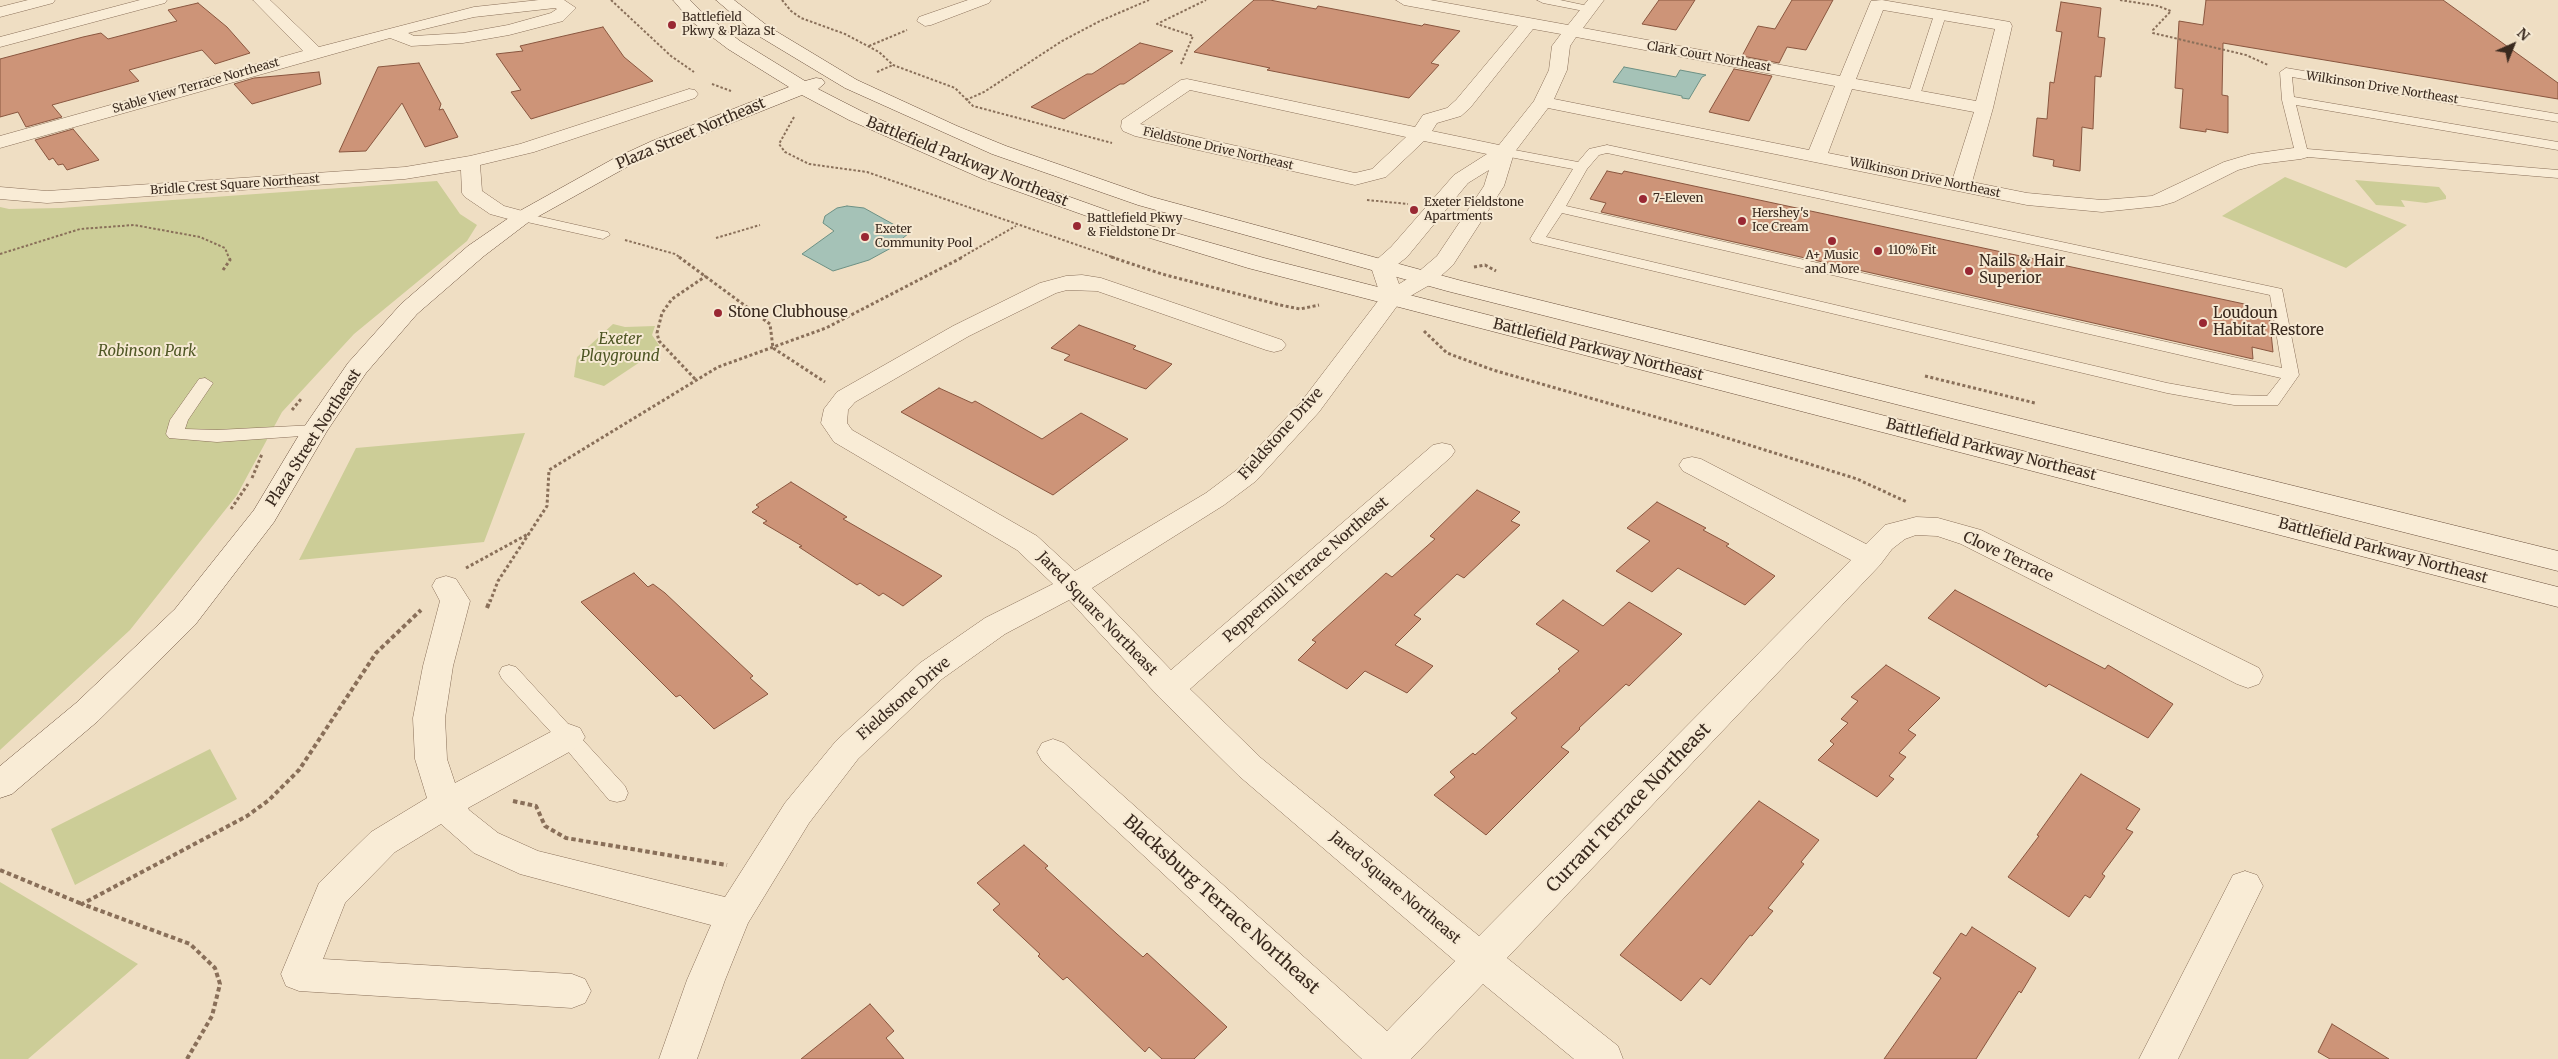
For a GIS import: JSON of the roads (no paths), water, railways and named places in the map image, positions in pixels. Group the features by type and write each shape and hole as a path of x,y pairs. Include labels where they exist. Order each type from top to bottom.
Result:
{"street":[{"path":"0,12 47,0"},
{"path":"0,42 159,0"},
{"path":"261,0 315,53"},
{"name":"Battlefield Parkway Northeast","path":"681,0 697,17 734,45 803,88 900,137 990,175 1067,204 1256,263 2558,597"},
{"name":"Battlefield Parkway Northeast","path":"724,0 763,31 836,75 950,130 1090,184 1249,232 1382,267 2558,561"},
{"path":"925,21 983,0"},
{"path":"1404,0 1572,32"},
{"name":"Stable View Terrace Northeast","path":"0,142 315,53 392,32 442,19 513,6 556,3 568,8 558,17 509,30 463,38 411,41 392,32"},
{"path":"1504,152 1494,186 1445,260 1425,278 1392,297 1382,267 1399,252 1461,179 1504,152 1543,102 1558,70 1561,46 1592,4"},
{"path":"1817,155 1877,4 2004,26 1984,108 1961,185"},
{"name":"Fieldstone Drive Northeast","path":"1420,134 1188,84 1131,120 1130,127 1152,134 1355,179 1379,174 1420,134 1430,119 1454,112 1463,104 1529,23"},
{"name":"Clark Court Northeast","path":"1572,32 1984,108"},
{"name":"Plaza Street Northeast","path":"0,785 88,712 185,617 264,516 315,430 357,368 409,309 476,251 523,217 573,188 651,148 836,75"},
{"name":"Bridle Crest Square Northeast","path":"0,193 47,197 405,173 470,162 528,148 689,94"},
{"name":"Wilkinson Drive Northeast","path":"1543,102 1817,155 2027,199 2102,206 2133,204 2167,198 2231,166 2249,160 2301,153"},
{"path":"1420,134 1504,152"},
{"path":"470,162 472,192 497,210 523,217"},
{"name":"Jared Square Northeast","path":"1274,346 1101,285 1082,282 1066,283 1048,288 961,331 846,397 836,409 834,423 842,436 1027,543 1073,586 1170,689 1250,767 1481,960 1604,1059"},
{"name":"Fieldstone Drive","path":"678,1059 706,980 733,915 797,813 847,750 931,672 995,626 1073,586 1215,499 1247,475 1310,407 1392,297"},
{"name":"Peppermill Terrace Northeast","path":"1170,689 1442,450"},
{"path":"1692,465 1870,558"},
{"name":"Clove Terrace","path":"1870,558 1882,542 1895,532 1916,526 1938,527 1971,537 2248,676"},
{"name":"Currant Terrace Northeast","path":"1388,1058 1870,558"},
{"path":"446,586 455,601 438,666 429,718 431,759 446,804 456,820 486,843 532,864 733,915"},
{"path":"569,737 446,804 383,842 331,894 299,974 572,991"},
{"name":"Blacksburg Terrace Northeast","path":"1053,752 1388,1058"},
{"path":"2158,1059 2245,886"}],"lane":[{"path":"1543,0 1592,4"},
{"path":"1914,95 1940,14"},
{"name":"Wilkinson Drive Northeast","path":"2558,118 2286,72 2288,100 2301,153 2558,174"},
{"path":"2288,100 2558,146"},
{"path":"1607,149 2277,292 2291,375 2285,386 2272,401 2234,400 2167,388 1537,239 1558,208 1581,167 1594,152 1607,149"},
{"path":"1504,152 1581,167"},
{"path":"1558,208 2291,375"},
{"path":"523,217 603,236"},
{"path":"205,383 179,420 175,434 217,436 315,430"},
{"path":"509,673 569,737 617,794"}],"place":[{"name":"Battlefield Pkwy & Plaza St","path":"672,25"},
{"name":"7-Eleven","path":"1643,199"},
{"name":"Exeter Fieldstone Apartments","path":"1414,210"},
{"name":"Hershey's Ice Cream","path":"1742,221"},
{"name":"Battlefield Pkwy & Fieldstone Dr","path":"1077,226"},
{"name":"Exeter Community Pool","path":"865,237"},
{"name":"A+ Music and More","path":"1832,241"},
{"name":"110% Fit","path":"1878,251"},
{"name":"Nails & Hair Superior","path":"1969,271"},
{"name":"Stone Clubhouse","path":"718,313"},
{"name":"Loudoun Habitat Restore","path":"2203,323"}],"park label":[{"name":"Exeter Playground","path":"620,348"},
{"name":"Robinson Park","path":"147,352"}]}
